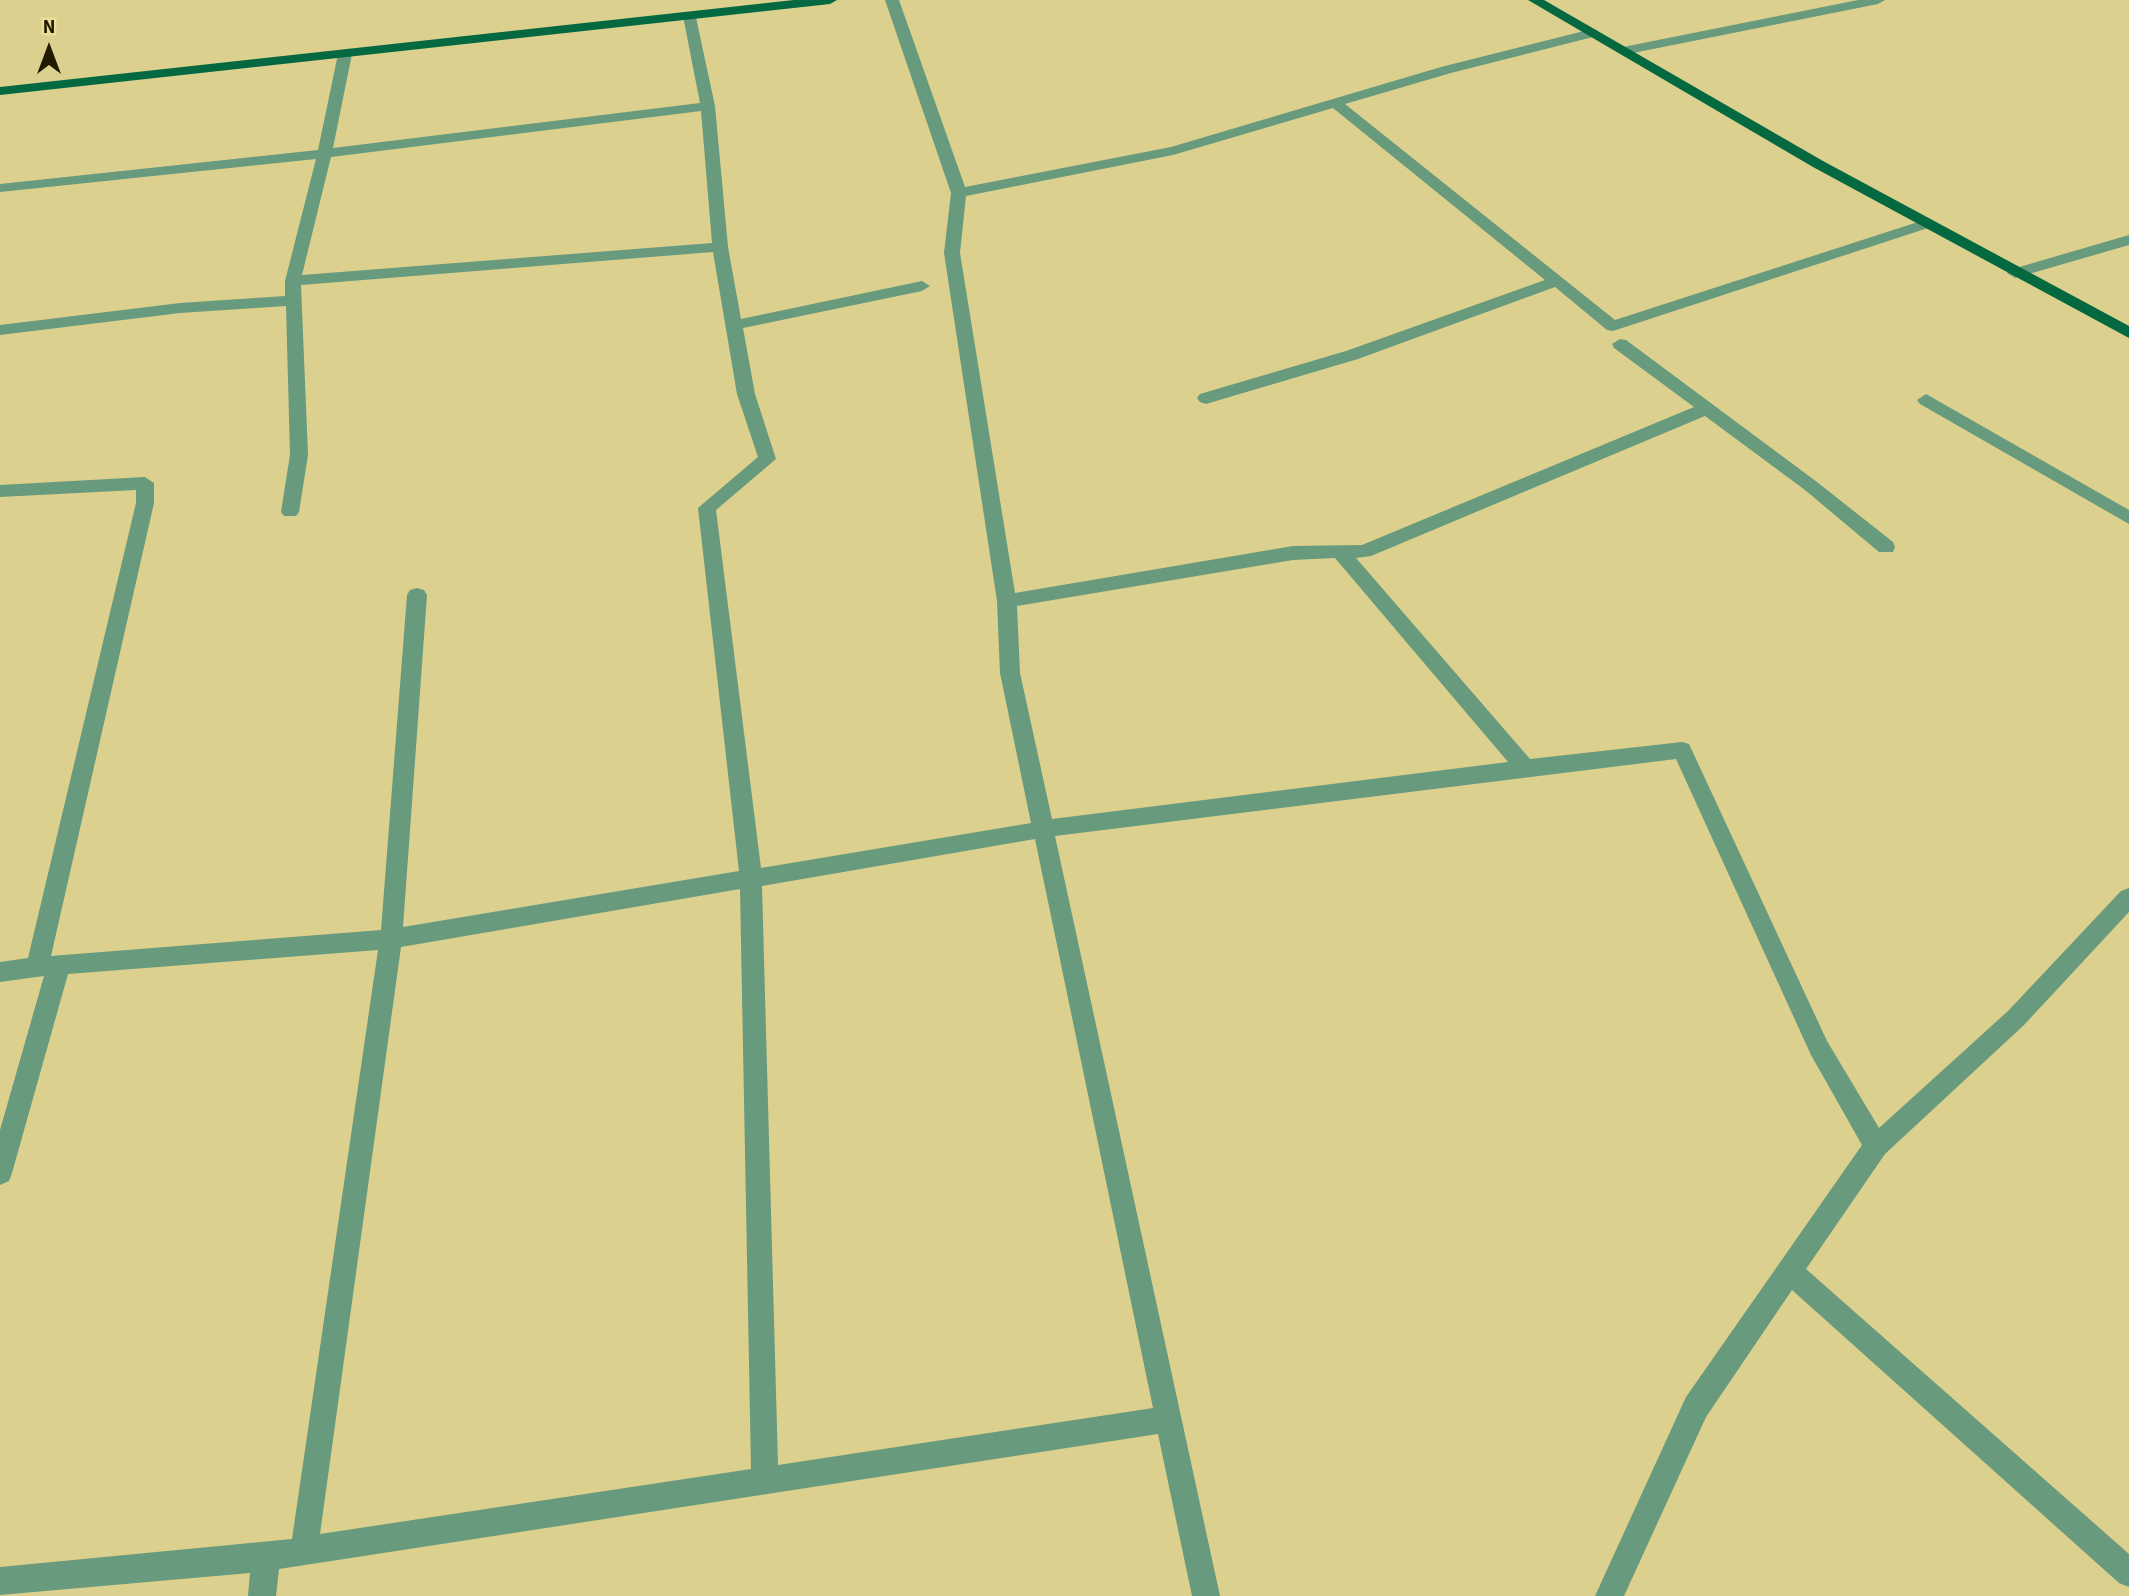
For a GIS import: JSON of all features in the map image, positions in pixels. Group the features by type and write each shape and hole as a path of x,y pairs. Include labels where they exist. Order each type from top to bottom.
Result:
{"main road":[{"path":"0,91 831,0"},
{"path":"1535,0 1926,224 2129,333"}],"street":[{"path":"892,0 959,193 952,253 1007,601 1010,673 1206,1596"},
{"path":"1623,51 1878,0"},
{"path":"690,16 708,106 720,247 746,394 767,459 707,508 751,878 765,1481"},
{"path":"959,193 1173,151 1446,70 1592,33"},
{"path":"290,512 299,455 293,281 325,153 345,54"},
{"path":"1335,103 1613,326 1926,224"},
{"path":"0,188 325,153 708,106"},
{"path":"2015,272 2129,240"},
{"path":"293,281 720,247"},
{"path":"1206,398 1352,355 1557,281"},
{"path":"734,325 922,286"},
{"path":"0,330 180,308 293,300"},
{"path":"1620,344 1705,410 1811,486 1886,547"},
{"path":"1926,400 2129,518"},
{"path":"1007,601 1293,552 1364,551 1705,410"},
{"path":"0,491 145,483 145,503 48,966 0,1173"},
{"path":"1340,552 1525,768"},
{"path":"304,1551 391,939 417,595"},
{"path":"0,972 391,939 1044,829 1682,750 1819,1048 1876,1146"},
{"path":"1609,1596 1696,1407 1876,1146 2015,1018 2129,897"},
{"path":"1790,1271 2129,1573"},
{"path":"0,1581 266,1557 1168,1419"},
{"path":"262,1596 266,1557"}]}
